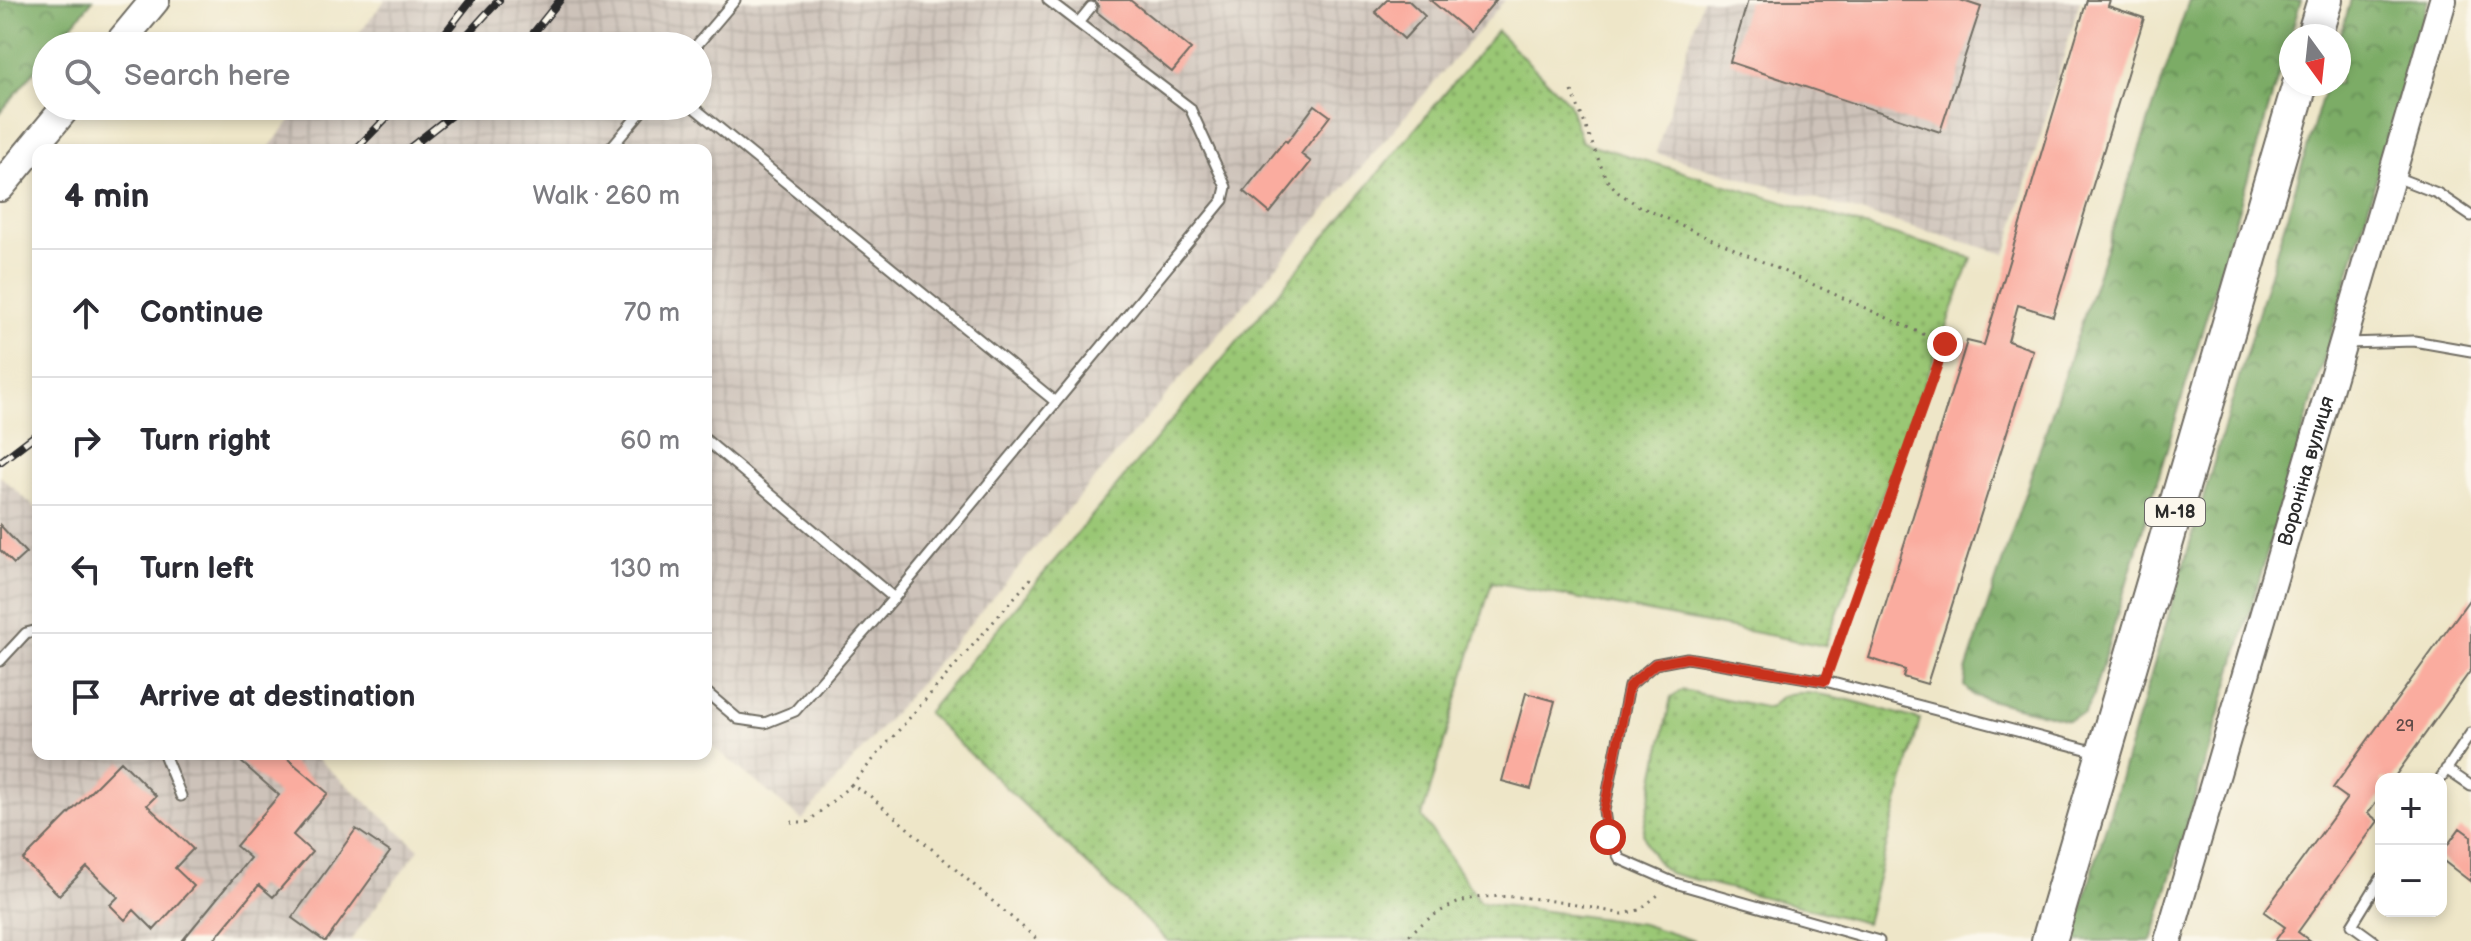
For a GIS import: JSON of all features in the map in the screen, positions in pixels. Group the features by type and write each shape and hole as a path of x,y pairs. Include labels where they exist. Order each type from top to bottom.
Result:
{"highway":[{"path":"2318,24 2325,0"},
{"name":"М-18","path":"2049,941 2296,96"}],"main road":[{"path":"129,32 155,0"},
{"path":"36,144 55,120"},
{"path":"0,187 32,148"}],"street":[{"name":"Вороніна вулиця","path":"2168,941 2443,0"}],"lane":[{"path":"708,32 735,0"},
{"path":"712,697 738,719 765,723 795,711 894,598 1223,200 1226,187 1190,108 1048,0"},
{"path":"1078,23 1091,7"},
{"path":"614,144 634,120"},
{"path":"709,120 1056,402"},
{"path":"2392,175 2437,193 2471,216"},
{"path":"2342,343 2414,341 2471,351"},
{"path":"712,445 894,598"},
{"path":"0,661 26,633 32,632"},
{"path":"1879,941 1675,883 1620,859 1608,837 1604,811 1629,686 1655,664 1687,658 1825,681 2104,754"},
{"path":"2444,773 2471,733"},
{"path":"166,760 181,796"},
{"path":"2446,769 2471,786"},
{"path":"2374,941 2352,925 2375,888"}],"path":[{"path":"1572,91 1606,179 1619,193 1639,206 1945,344 1825,681"},
{"path":"791,822 808,822 851,785 1034,575"},
{"path":"851,785 869,795 1039,941"},
{"path":"1404,941 1436,914 1462,901 1488,897 1517,898 1623,914 1639,910 1675,883"}],"shaded area":[{"path":"385,0 1505,0 802,820 712,746 712,144 272,144 291,120 712,120 712,32 360,32"},
{"path":"1702,0 2080,0 2006,254 1656,153"},
{"path":"0,476 32,505 32,760 319,760 419,849 350,941 0,941"}],"green space":[{"path":"0,0 93,0 67,32 32,32 32,74 0,113"},
{"path":"2189,0 2301,0 2294,24 2279,24 2279,74 2092,699 2084,714 2068,720 1974,696 1964,686 1966,671"},
{"path":"2351,0 2428,0 2152,941 2072,941 2322,96 2351,96 2351,24 2344,24"},
{"path":"1497,31 1568,102 1582,142 1972,258 1825,646 1492,582 1422,817 1480,902 1642,924 1695,941 1168,941 927,713"},
{"path":"1682,690 1769,708 1779,698 1796,693 1830,696 1920,720 1866,923 1669,873 1656,860 1643,833 1671,697"}],"building":[{"path":"1093,0 1130,0 1191,49 1172,72 1097,12 1098,5"},
{"path":"1387,0 1408,0 1425,16 1404,39 1375,12"},
{"path":"1430,0 1496,0 1469,32"},
{"path":"1748,0 1960,0 1981,7 1940,132 1730,62"},
{"path":"2087,0 2110,0 2108,6 2144,18 2053,316 2018,305 2008,341 2033,350 1927,684 1903,677 1905,670 1869,658 1967,341 1984,345"},
{"path":"1315,105 1330,116 1301,154 1311,162 1270,213 1244,191"},
{"path":"0,525 26,553 14,564 0,550"},
{"path":"2471,597 2471,670 2397,773 2375,773 2375,803 2368,813 2375,819 2375,825 2298,932 2310,941 2275,941 2285,927 2264,912 2347,798 2333,788"},
{"path":"1526,693 1555,701 1531,789 1502,781"},
{"path":"239,760 289,760 328,793 293,835 312,852 273,897 259,885 213,941 182,941 250,858 236,846 279,795"},
{"path":"121,761 156,796 147,805 193,849 175,868 194,886 154,930 134,910 125,920 110,905 118,897 87,867 59,895 23,860"},
{"path":"2460,828 2471,836 2471,882 2447,864 2447,846"},
{"path":"356,829 390,852 324,941 292,918"}],"railway":[{"path":"446,32 471,0"},
{"path":"470,32 499,0"},
{"path":"534,32 560,0"},
{"path":"361,144 384,120"},
{"path":"415,144 445,120"},
{"path":"0,462 32,438"}],"route":[{"path":"1608,837 1604,811 1629,686 1655,664 1687,658 1825,681 1945,344"}]}
